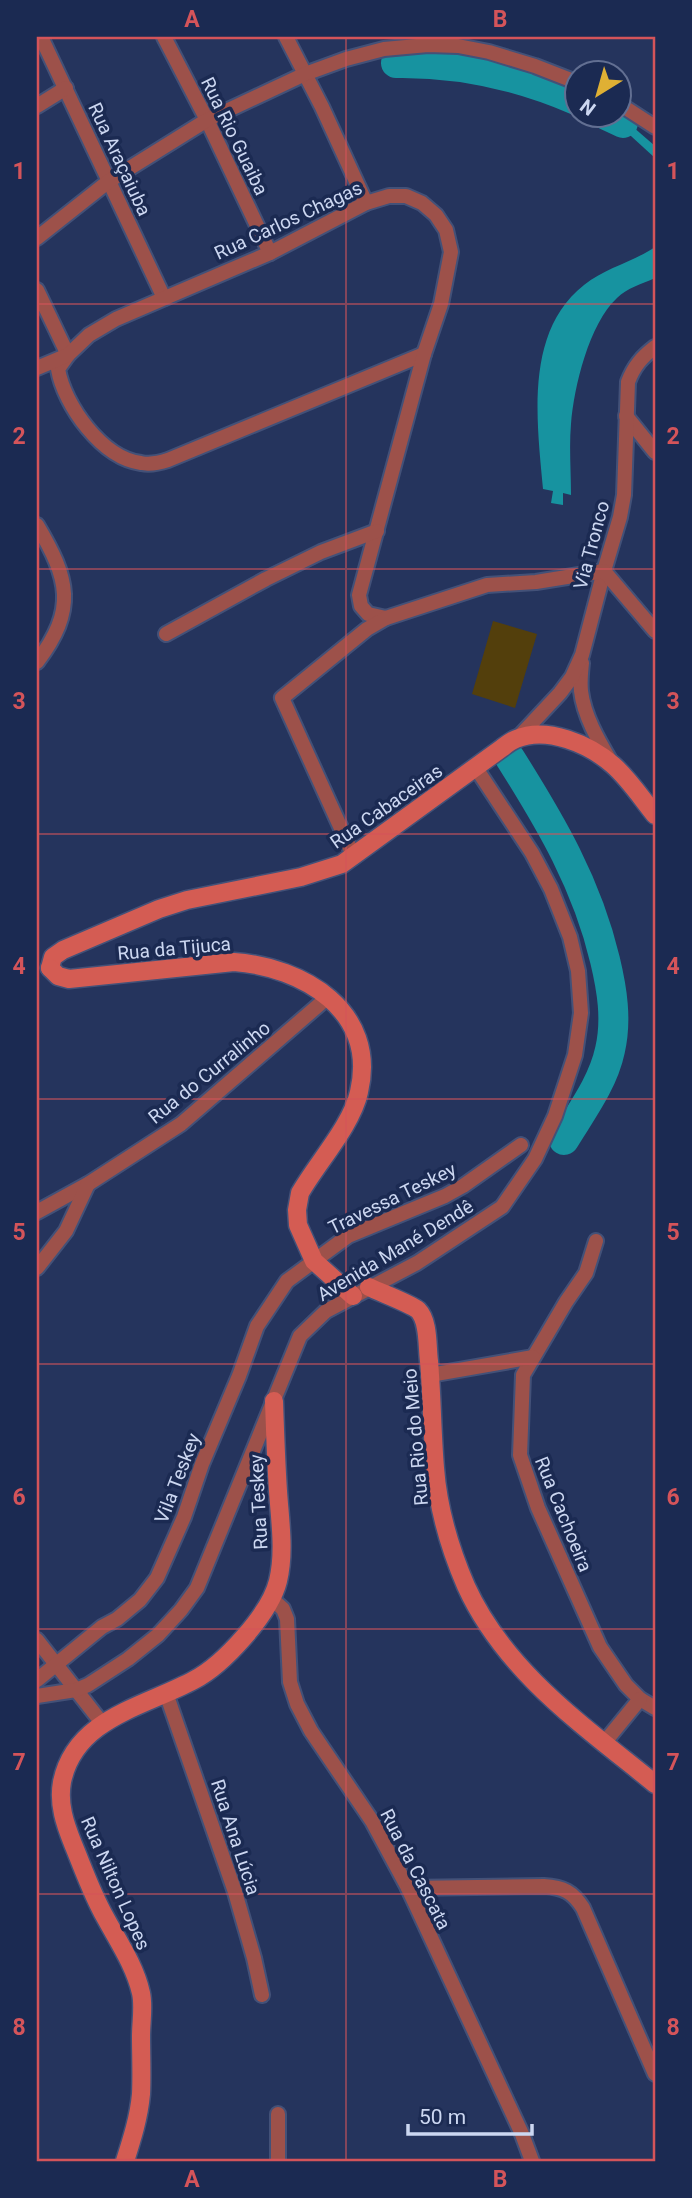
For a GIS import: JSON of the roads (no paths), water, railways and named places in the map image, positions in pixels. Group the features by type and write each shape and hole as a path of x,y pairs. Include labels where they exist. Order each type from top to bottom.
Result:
{"main road":[{"path":"517,738 538,735 562,738 589,749 614,766 655,815"},
{"name":"Rua Cabaceiras","path":"43,970 53,957 63,950 159,909 187,900 301,877 342,864 517,738"},
{"name":"Rua da Tijuca","path":"43,970 69,979 234,962 253,964 296,976 328,997 345,1015 356,1034 362,1055 359,1093 353,1109 300,1194 298,1225 314,1261 353,1296"},
{"name":"Rua Rio do Meio","path":"369,1287 417,1310 426,1333 435,1470 452,1548 482,1616 523,1672 544,1693 655,1784"},
{"name":"Rua Teskey","path":"272,1599 278,1582 282,1545 274,1401"},
{"name":"Rua Nilton Lopes","path":"125,2161 136,2128 141,2094 142,1996 126,1955 84,1872 65,1822 61,1786 65,1767 84,1737 102,1723 195,1680 213,1667 243,1638 272,1599"}],"street":[{"name":"Rua Araçaiuba","path":"41,37 164,298"},
{"name":"Rua Rio Guaiba","path":"164,37 270,253"},
{"path":"286,37 366,203"},
{"path":"37,238 109,181 206,120 306,74 346,59 426,41 489,52 536,65 562,76"},
{"path":"37,106 66,88"},
{"path":"632,112 655,127"},
{"name":"Rua Carlos Chagas","path":"37,368 68,355 89,335 116,319 270,253 366,203 389,196 406,197 422,203 436,215 446,230 450,253 441,304 424,354 359,596 360,606 368,614 386,618"},
{"path":"37,290 68,355 58,369 66,397 84,424 108,448 123,458 139,463 153,464 168,460 424,354"},
{"name":"Via Tronco","path":"517,738 560,693 572,677 582,655 624,495 628,382 640,359 655,347"},
{"path":"626,416 655,452"},
{"path":"37,662 59,626 65,602 62,576 38,528"},
{"path":"166,634 321,552 377,531"},
{"path":"354,857 282,698 367,629 386,618 487,585 537,582 604,571 655,631"},
{"path":"582,655 581,691 587,714 597,740 614,766"},
{"name":"Avenida Mané Dendê","path":"37,1696 76,1690 88,1685 158,1635 181,1610 197,1588 300,1336 326,1311 417,1263 502,1207 535,1159 555,1116 575,1055 581,1013 578,971 570,937 551,889 532,853 476,768"},
{"name":"Rua do Curralinho","path":"37,1212 88,1184 181,1124 328,997"},
{"name":"Travessa Teskey","path":"314,1261 348,1236 428,1204 463,1186 521,1145"},
{"path":"37,1268 66,1231 88,1184"},
{"name":"Rua Cachoeira","path":"596,1241 586,1273 523,1375 520,1455 568,1580 600,1647 626,1685 640,1699 655,1708"},
{"name":"Vila Teskey","path":"37,1680 141,1600 157,1578 184,1517 202,1464 257,1326 287,1281 314,1261"},
{"path":"430,1375 533,1357"},
{"name":"Rua da Cascata","path":"272,1599 283,1609 287,1619 290,1682 297,1704 311,1731 372,1821 408,1888 532,2161"},
{"path":"37,1640 102,1723"},
{"name":"Rua Ana Lúcia","path":"166,1693 235,1892 262,1995"},
{"path":"604,1743 640,1699"},
{"path":"408,1888 544,1886 570,1891 583,1908 655,2074"},
{"path":"278,2114 278,2161"}],"waterway":[{"path":"396,63 443,65 488,72 562,94"},
{"path":"510,758 540,806 578,880 597,932 612,993 613,1027 607,1062 591,1097 564,1140"}]}
